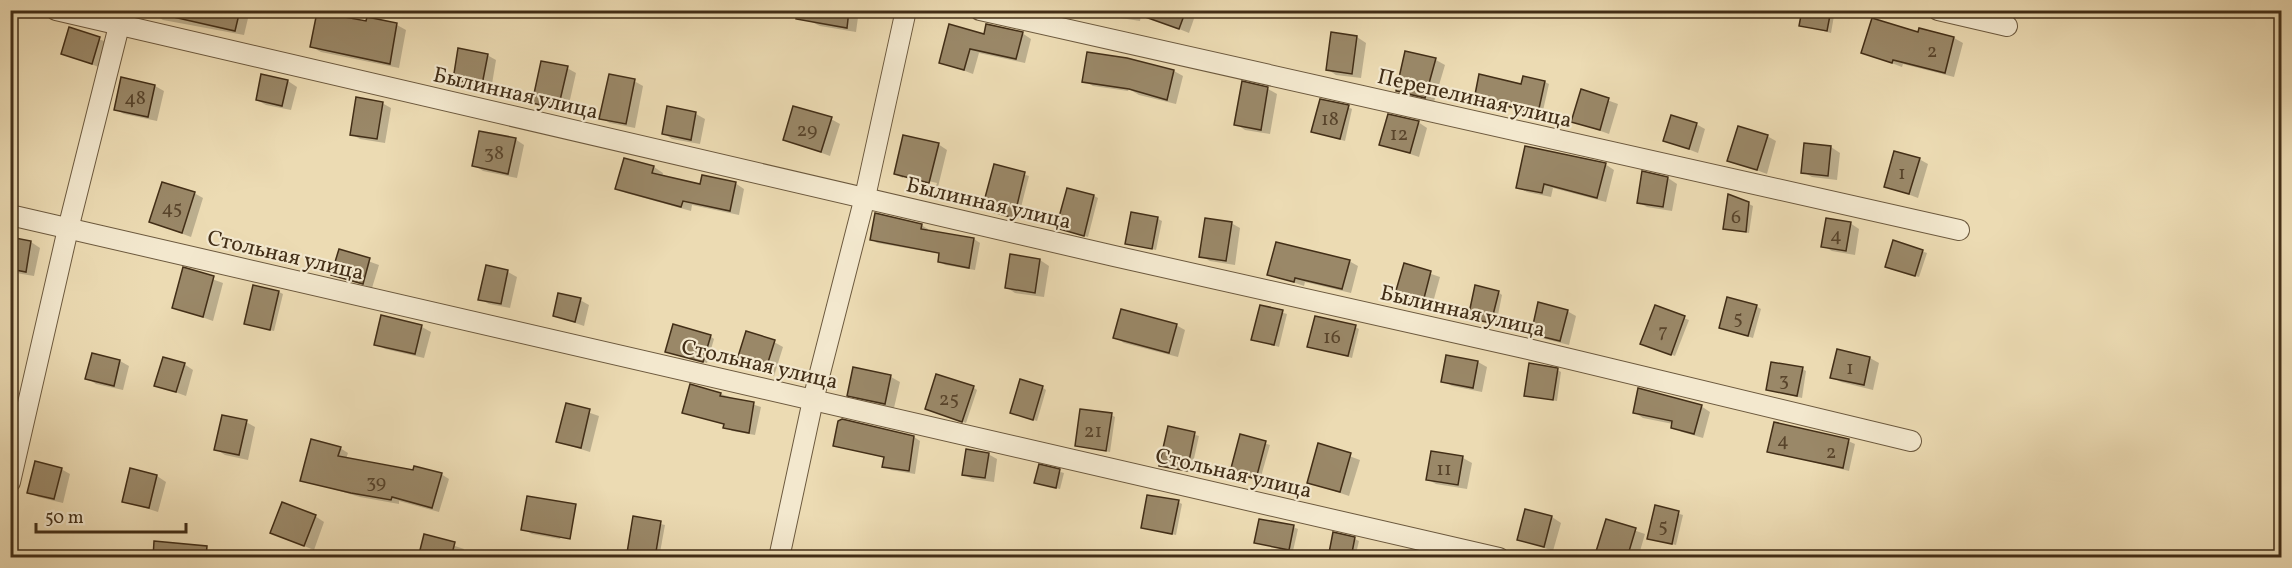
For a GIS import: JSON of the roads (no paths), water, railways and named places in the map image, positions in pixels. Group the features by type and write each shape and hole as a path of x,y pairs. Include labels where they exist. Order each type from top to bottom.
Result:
{"street":[{"name":"Былинная улица","path":"56,10 122,18 1114,256 1524,348 1911,441"},
{"path":"779,558 813,400 865,197 906,10"},
{"name":"Перепелиная улица","path":"980,10 1959,230"},
{"path":"1938,10 2007,26"},
{"path":"10,482 68,229 122,18"},
{"name":"Стольная улица","path":"10,215 1499,558"}]}
